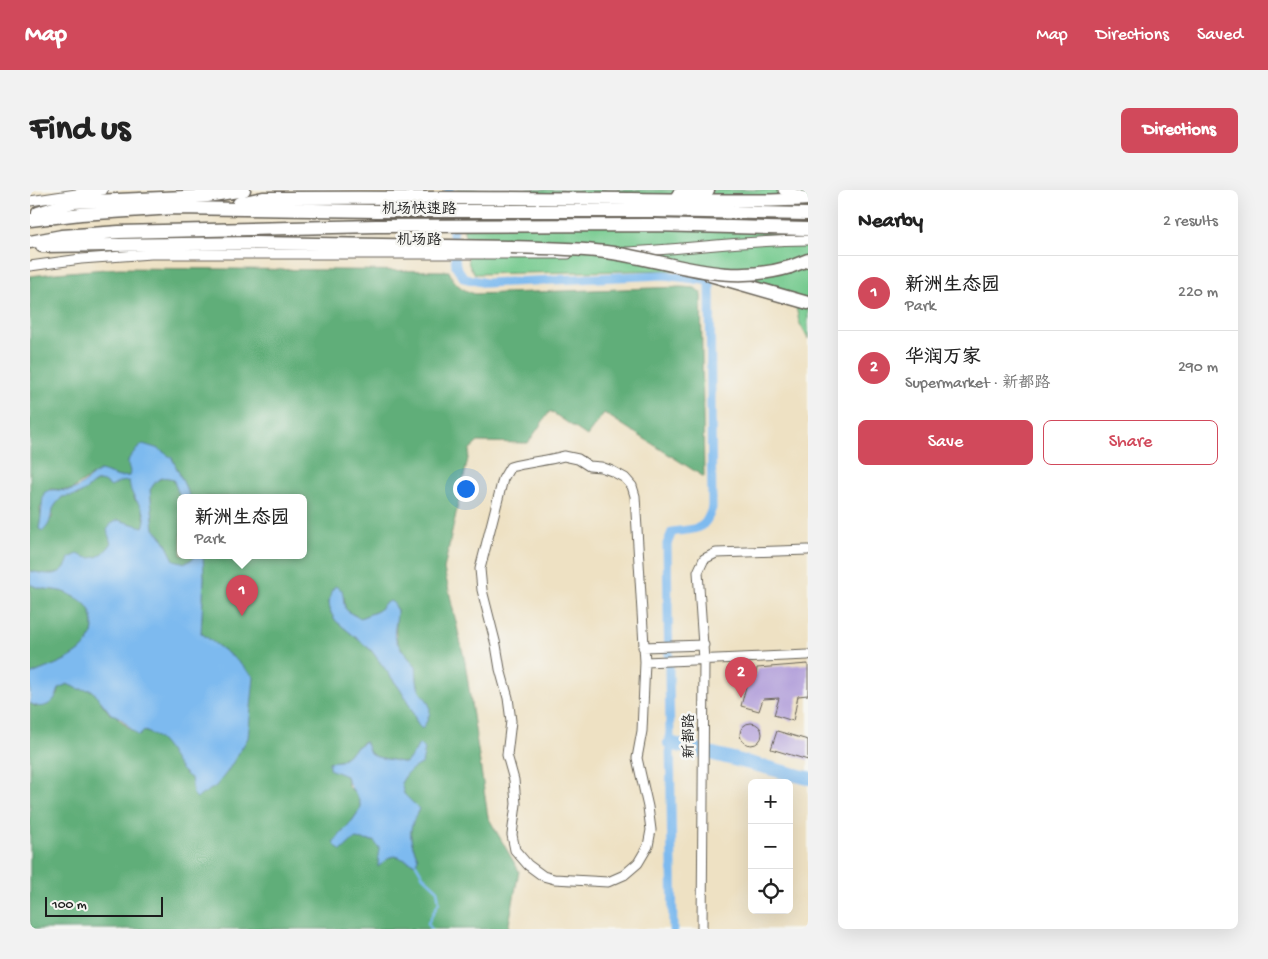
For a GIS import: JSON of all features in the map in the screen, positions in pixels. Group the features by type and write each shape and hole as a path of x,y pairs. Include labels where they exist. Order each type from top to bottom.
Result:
{"highway":[{"path":"30,216 73,202 207,196 244,190"},
{"path":"652,205 708,190"},
{"path":"213,208 263,198 463,197 652,205 808,198"},
{"name":"机场快速路","path":"30,220 81,214 174,208 462,211 652,205 808,214"},
{"name":"机场快速路","path":"30,242 62,236 119,232 438,226 652,225 808,229"},
{"path":"30,246 254,242 465,251 510,247 611,253 701,272 808,303"},
{"path":"701,272 752,275 773,272 808,260"}],"street":[{"path":"30,201 103,190"},
{"path":"783,190 808,198"},
{"path":"465,251 551,255 674,250 754,242 808,240"},
{"name":"机场路","path":"30,266 81,259 151,254 442,250"},
{"path":"564,456 578,459 589,466 612,471 625,478 632,486 635,496 647,647 648,662 638,758 651,830 648,846 638,863 624,875 608,882 554,879 544,876 528,865 515,850 512,835 516,804 514,780 507,756 511,721 508,698 482,590 480,569 503,479 510,467 526,462 564,456"},
{"name":"新都路","path":"702,929 704,645 698,572 704,559 716,553 808,550"},
{"path":"647,647 704,645"},
{"path":"648,662 808,655"}],"green space":[{"path":"458,190 808,190 808,339 799,322 795,301 720,269 475,274 469,265"},
{"path":"119,268 449,271 453,280 459,286 475,294 681,287 695,288 701,293 704,477 604,413 587,436 550,411 528,443 478,442 470,449 444,569 465,662 488,817 519,871 508,929 30,929 30,703 36,707 58,695 59,688 67,684 79,689 92,690 110,714 115,715 132,731 150,733 162,741 185,774 235,659 201,633 203,559 307,559 307,494 189,494 172,458 128,464 131,471 129,476 119,477 100,471 71,490 50,489 40,508 41,519 39,528 52,518 53,508 62,496 79,495 89,486 99,481 129,481 135,500 142,506 145,521 143,527 110,538 111,544 106,551 96,558 67,566 62,571 49,576 30,571 30,276","holes":["331,592 344,597 345,608 360,618 378,611 385,603 397,608 397,640 403,651 416,666 420,692 429,711 427,721 422,728 418,725 400,689 371,650 336,621 331,613 329,603","364,741 370,753 377,757 406,763 419,744 413,767 401,783 404,794 419,809 411,828 412,844 418,858 390,857 373,841 363,839 333,843 361,808 358,796 348,786 346,776 329,762 340,761"]},
{"path":"165,477 173,479 179,494 177,494 177,559 192,559 186,563 174,561 164,540 154,529 150,490 156,481"},
{"path":"30,584 39,588 62,591 77,598 88,607 93,622 92,633 88,643 80,650 61,662 30,675"}],"water":[{"path":"143,444 159,449 172,458 189,494 179,494 173,479 165,477 155,483 150,490 154,529 164,540 174,560 186,563 192,559 203,559 201,633 235,659 254,677 248,738 216,786 197,798 193,794 191,778 179,767 160,740 144,731 139,736 122,720 111,714 92,690 79,689 67,684 59,688 52,702 40,707 30,703 30,675 71,657 80,650 88,643 92,633 93,622 88,607 77,598 62,591 39,588 30,584 30,571 48,574 58,573 63,570 69,558 78,554 88,558 96,557 111,544 107,530 111,524 118,520 143,527 145,521 144,512 132,493 129,481 119,482 111,487 106,483 98,481 79,494 62,497 54,507 50,522 43,531 39,529 44,493 51,490 72,490 100,471 119,477 129,476 128,461 133,453"},
{"path":"335,586 342,590 347,610 360,618 378,611 385,603 390,601 394,604 397,613 395,637 401,649 416,666 419,689 427,700 430,709 429,716 422,729 418,725 400,689 371,650 336,621 331,613 329,603 331,592"},
{"path":"365,741 370,753 377,757 406,763 419,744 425,749 422,764 410,771 401,783 404,794 419,809 411,828 412,844 418,858 416,864 395,856 390,857 378,867 379,848 374,841 354,839 341,851 333,843 361,808 358,798 346,776 329,769 329,762 340,761"}],"building":[{"path":"808,664 808,695 798,696 793,721 774,715 779,698 763,699 759,711 741,706 749,675 756,674 757,668"},
{"path":"747,723 755,723 762,730 762,738 755,745 747,745 740,738 740,730"},
{"path":"777,731 808,740 808,760 771,749"}],"waterway":[{"path":"449,190 456,266 464,278 486,283 664,275 710,281 712,508 706,522 702,526 672,532 667,544 673,929"},
{"path":"670,743 808,778"},
{"path":"416,864 423,876 437,889 439,902 428,923 431,929"}],"place":[{"name":"新洲生态园","path":"242,616"},
{"name":"华润万家","path":"741,698"}]}
